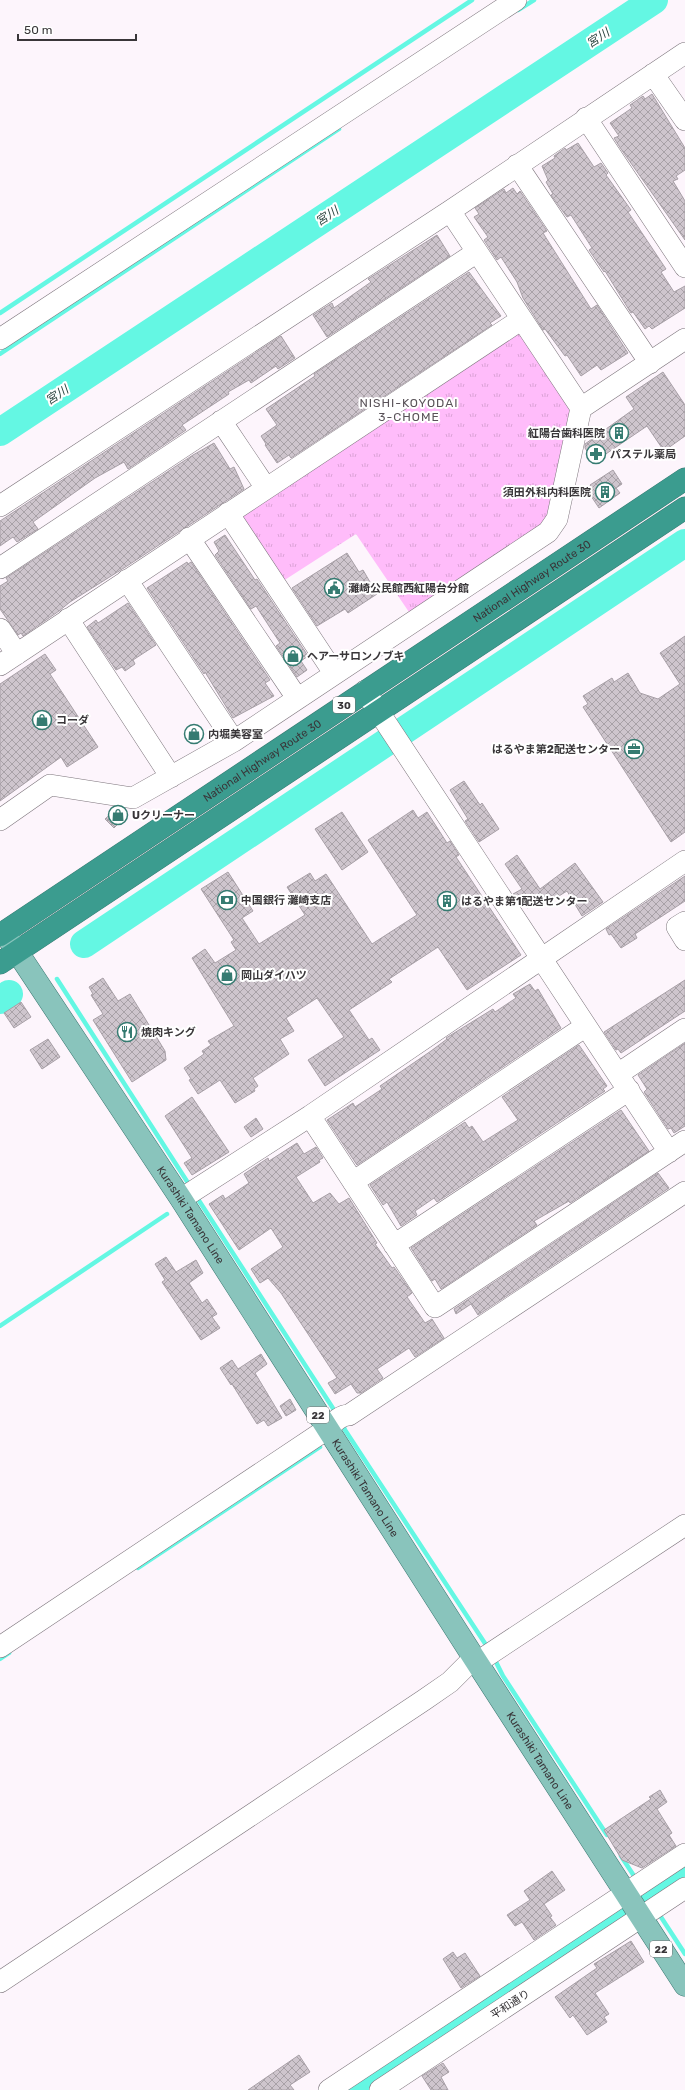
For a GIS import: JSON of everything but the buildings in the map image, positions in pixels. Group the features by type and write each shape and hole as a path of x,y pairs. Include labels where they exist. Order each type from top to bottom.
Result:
{"highway":[{"name":"National Highway Route 30","path":"1,931 685,479"},
{"name":"National Highway Route 30","path":"8,957 685,508"}],"main road":[{"name":"Kurashiki Tamano Line","path":"1,931 8,957 189,1193 483,1657 633,1906 685,1985"}],"street":[{"path":"0,339 516,0"},
{"path":"0,506 450,211 586,118 685,53"},
{"path":"653,74 685,120"},
{"path":"586,118 685,267"},
{"path":"517,165 650,362"},
{"path":"450,211 581,408"},
{"path":"0,568 477,252"},
{"path":"0,665 189,538 522,319"},
{"path":"0,820 50,785 133,798 234,741 548,532 554,526 559,513 581,408 685,339"},
{"path":"221,422 266,488"},
{"path":"228,513 334,673"},
{"path":"189,538 297,698"},
{"path":"127,580 234,741"},
{"path":"68,619 171,777"},
{"path":"0,629 17,654"},
{"path":"310,1116 435,1307 677,1147 623,1082 366,691"},
{"path":"189,1193 310,1116 685,861"},
{"path":"685,922 677,928 685,940"},
{"path":"353,1182 586,1026"},
{"path":"394,1245 623,1082 685,1029"},
{"path":"0,1648 335,1422 349,1415 685,1192"},
{"path":"0,1982 418,1704 483,1657 685,1525"},
{"path":"633,1906 685,1854"},
{"path":"329,2090 633,1906 685,1888"},
{"name":"平和通り","path":"380,2090 633,1906"}],"green space":[{"path":"519,327 574,408 553,516 411,615 356,534 280,583 237,516"}],"waterway":[{"path":"0,313 472,0"},
{"path":"518,10 534,0"},
{"name":"宮川","path":"0,432 654,0"},
{"path":"0,354 339,129"},
{"path":"84,944 685,543"},
{"path":"57,979 190,1186"},
{"path":"0,1000 9,994"},
{"path":"196,1196 336,1413"},
{"path":"0,1326 167,1214"},
{"path":"342,1423 345,1430 488,1648"},
{"path":"138,1568 320,1447"},
{"path":"0,1659 9,1653"},
{"path":"494,1658 503,1676 607,1835"},
{"path":"621,1856 636,1879"},
{"path":"354,2090 685,1870"},
{"path":"643,1889 651,1903"},
{"path":"659,1914 685,1954"}],"place":[{"name":"紅陽台歯科医院","path":"619,433"},
{"name":"パステル薬局","path":"596,454"},
{"name":"須田外科内科医院","path":"605,492"},
{"name":"灘崎公民館西紅陽台分館","path":"334,588"},
{"name":"ヘアーサロンノブキ","path":"293,656"},
{"name":"コーダ","path":"42,720"},
{"name":"内堀美容室","path":"194,734"},
{"name":"はるやま第2配送センター","path":"634,749"},
{"name":"Uクリーナー","path":"118,815"},
{"name":"中国銀行 灘崎支店","path":"227,900"},
{"name":"はるやま第1配送センター","path":"447,901"},
{"name":"岡山ダイハツ","path":"227,975"},
{"name":"焼肉キング","path":"127,1032"}],"district":[{"name":"NISHI-KOYODAI 3-CHOME","path":"409,410"}]}
